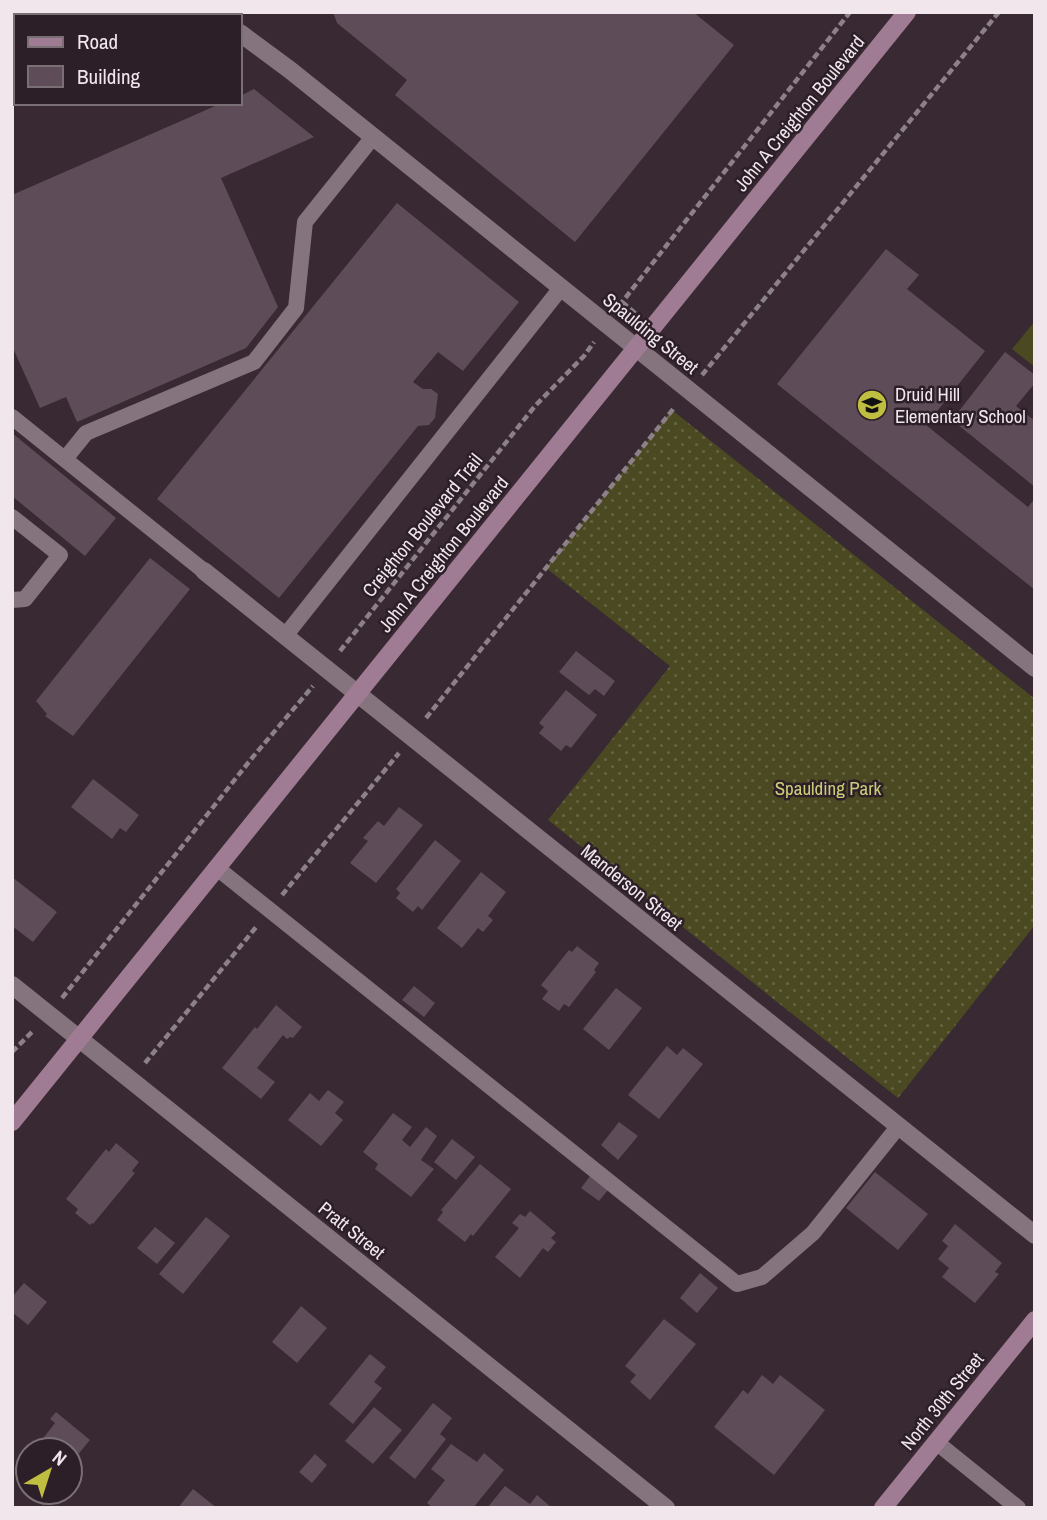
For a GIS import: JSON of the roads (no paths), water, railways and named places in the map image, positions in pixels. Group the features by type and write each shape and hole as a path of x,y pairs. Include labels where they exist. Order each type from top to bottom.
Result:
{"street":[{"name":"John A Creighton Boulevard","path":"12,1122 907,12"},
{"name":"Spaulding Street","path":"242,35 1035,668"},
{"name":"Manderson Street","path":"204,571 1035,1235"},
{"name":"Pratt Street","path":"12,985 662,1507"},
{"name":"North 30th Street","path":"883,1508 1035,1320"}],"lane":[{"path":"65,459 86,433 254,362 296,308 305,222 373,137"},
{"path":"285,636 561,288"},
{"path":"12,417 204,571"},
{"path":"12,517 60,555 25,599 12,600"},
{"path":"217,868 737,1284 762,1277 813,1233 898,1127"},
{"path":"936,1442 1018,1508"}],"place":[{"name":"Druid Hill Elementary School","path":"872,405"}],"park label":[{"name":"Spaulding Park","path":"828,788"}]}
